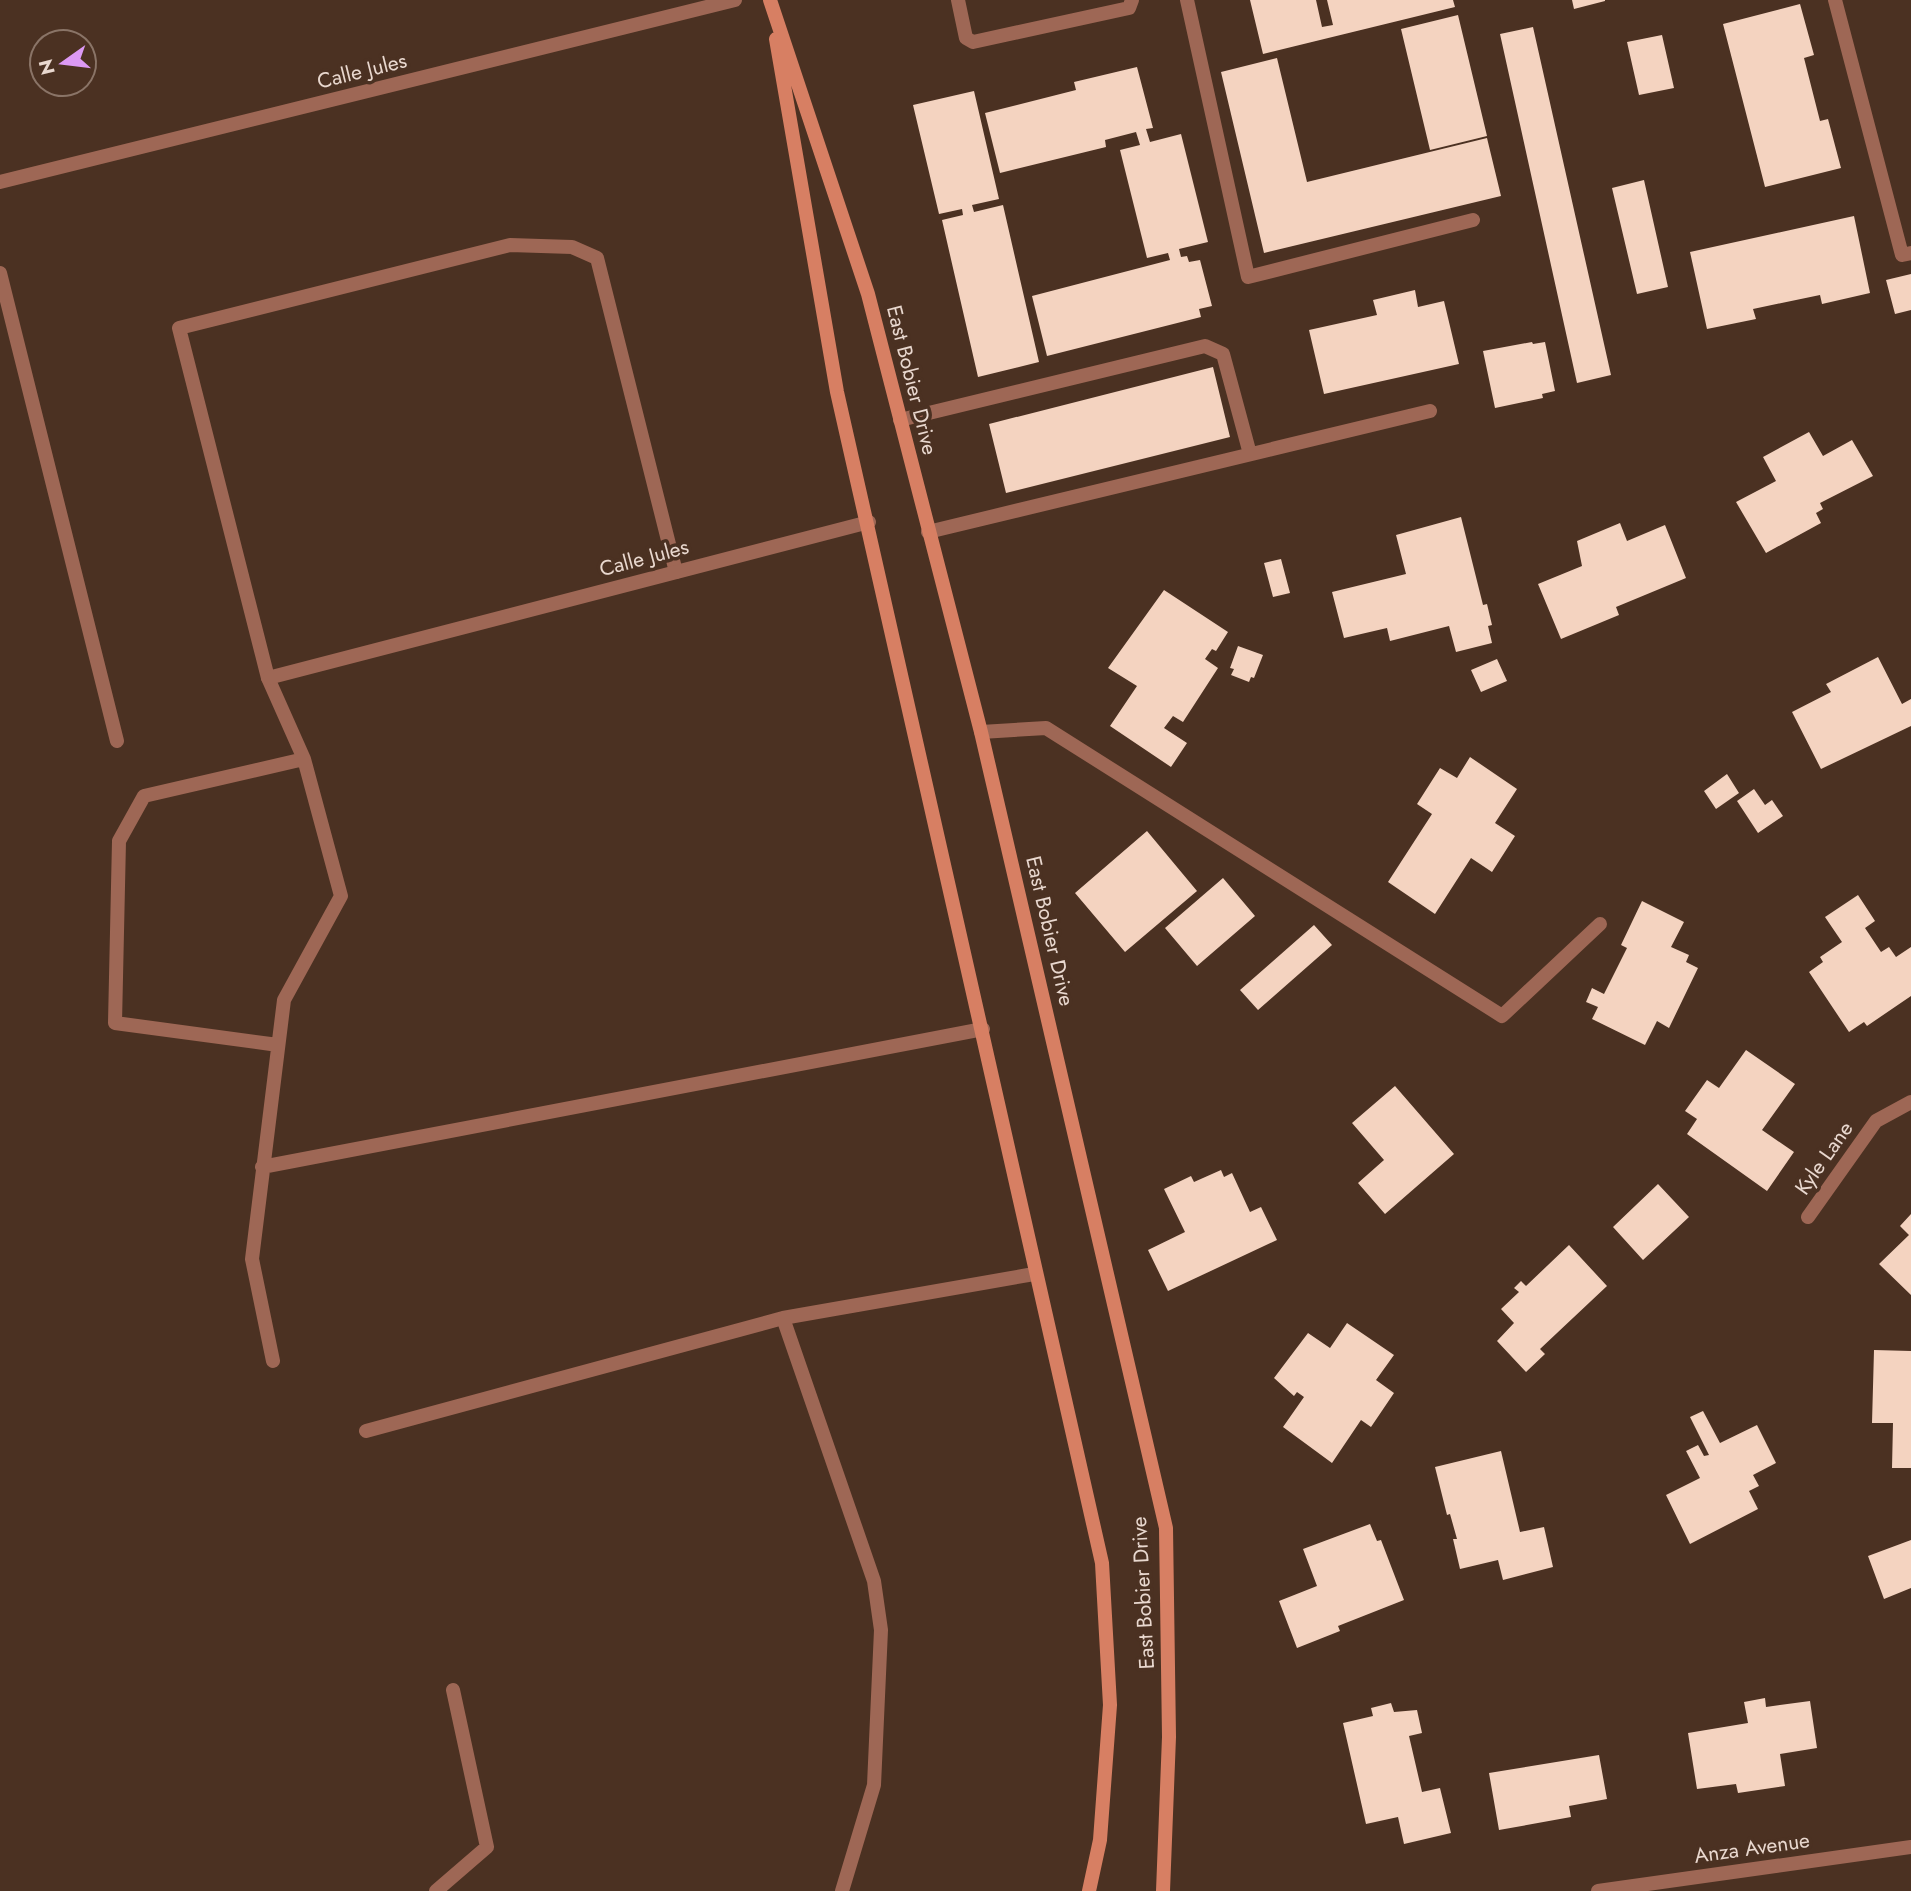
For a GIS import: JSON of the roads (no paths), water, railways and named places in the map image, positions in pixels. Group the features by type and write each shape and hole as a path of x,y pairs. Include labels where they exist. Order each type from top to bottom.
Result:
{"main road":[{"name":"East Bobier Drive","path":"770,0 868,294 981,732 1166,1528 1169,1737 1163,1891"},
{"name":"East Bobier Drive","path":"770,0 837,392 869,522 983,1028 1034,1273 1102,1563 1110,1705 1100,1840 1089,1891"}],"street":[{"name":"Calle Jules","path":"0,182 735,0"},
{"path":"958,0 966,38 973,42 1129,8 1132,0"},
{"path":"1187,0 1248,277 1473,220"},
{"path":"1835,0 1902,255 1911,253"},
{"path":"273,1361 252,1259 284,1000 341,896 304,759 268,678 179,328 510,245 572,247 597,258 676,572"},
{"path":"0,272 117,741"},
{"path":"900,420 1205,345 1223,354 1250,454"},
{"path":"928,532 1430,411"},
{"name":"Calle Jules","path":"268,678 869,522"},
{"path":"981,732 1046,728 1502,1016 1600,924"},
{"path":"278,1045 115,1023 119,841 144,796 304,759"},
{"path":"262,1167 983,1028"},
{"name":"Kyle Lane","path":"1808,1217 1876,1121 1911,1102"},
{"path":"366,1431 783,1318 1034,1273"},
{"path":"783,1318 874,1581 881,1630 874,1785 842,1891"},
{"path":"436,1891 487,1847 453,1690"},
{"name":"Anza Avenue","path":"1598,1891 1911,1847"}]}
